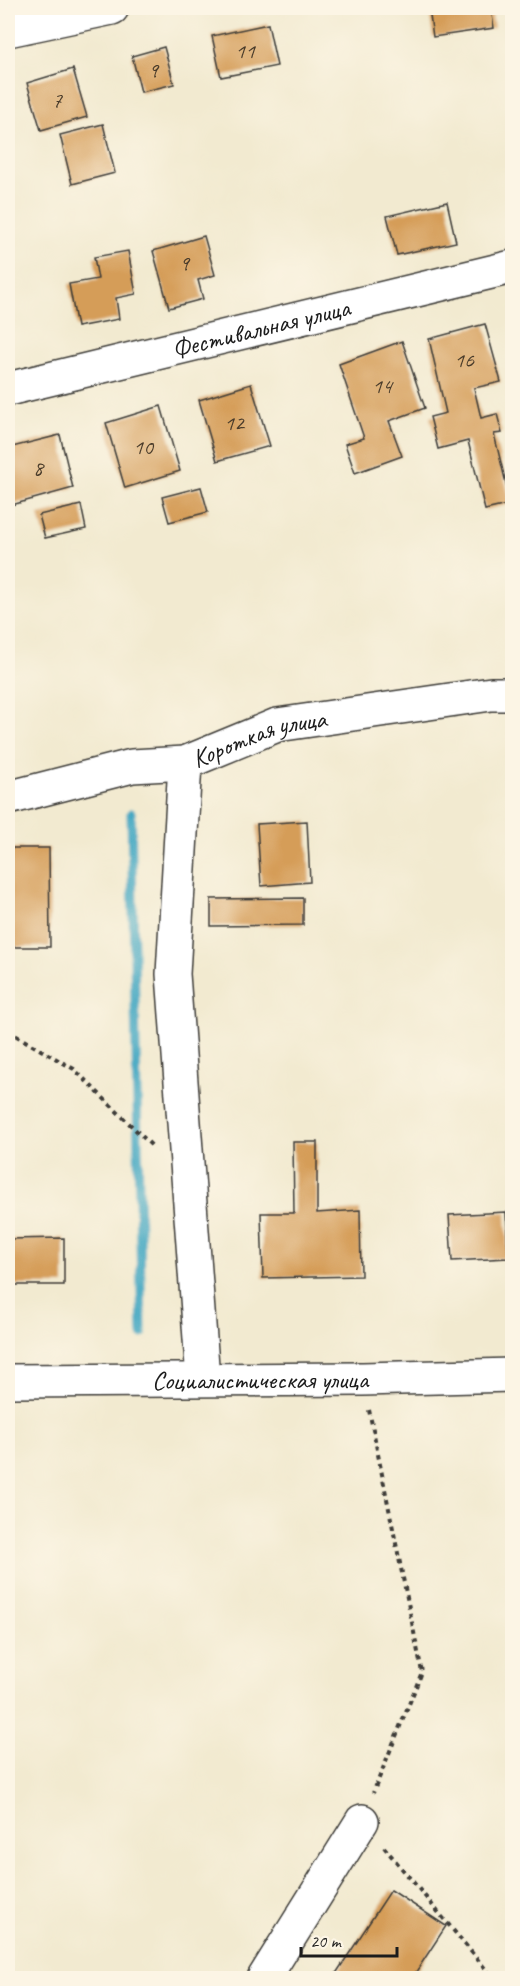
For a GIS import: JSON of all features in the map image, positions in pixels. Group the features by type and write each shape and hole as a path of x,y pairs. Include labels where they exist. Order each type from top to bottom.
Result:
{"street":[{"path":"8,30 112,8"},
{"name":"Фестивальная улица","path":"8,389 513,267"},
{"name":"Короткая улица","path":"8,798 132,766 186,763 277,725 491,694 513,694"},
{"path":"186,763 173,974 203,1379"},
{"name":"Социалистическая улица","path":"8,1381 363,1379 513,1375"},
{"path":"264,1978 362,1821"}],"path":[{"path":"8,1031 74,1069 176,1170 188,1188"},
{"path":"363,1379 422,1672 362,1821 493,1978"}],"building":[{"path":"429,8 491,8 494,28 433,37"},
{"path":"268,24 277,66 221,77 212,36"},
{"path":"164,47 174,84 141,92 132,56"},
{"path":"73,69 87,117 41,130 27,83"},
{"path":"103,124 115,173 72,184 60,135"},
{"path":"447,202 456,242 397,255 387,216"},
{"path":"204,236 215,275 198,280 203,299 169,308 153,251"},
{"path":"128,251 136,294 116,298 119,319 77,327 69,284 98,279 94,257"},
{"path":"485,324 501,382 474,388 481,418 497,414 502,433 494,434 511,504 485,510 468,441 438,449 430,417 446,413 429,339"},
{"path":"402,341 425,408 389,421 402,456 355,473 345,444 364,438 339,364"},
{"path":"251,384 270,446 217,461 199,400"},
{"path":"161,406 180,471 125,488 106,423"},
{"path":"60,435 73,488 8,506 8,448"},
{"path":"201,487 208,512 169,522 162,497"},
{"path":"81,505 86,529 45,538 39,515"},
{"path":"307,821 310,882 261,886 257,824"},
{"path":"8,848 49,848 50,947 8,947"},
{"path":"303,898 303,925 211,926 211,899"},
{"path":"293,1142 317,1142 317,1213 360,1210 361,1276 263,1278 261,1213 294,1213"},
{"path":"506,1212 508,1258 452,1261 449,1215"},
{"path":"64,1238 64,1285 8,1285 8,1239"},
{"path":"391,1890 446,1926 412,1978 333,1978"}],"waterway":[{"path":"131,813 142,1334"}]}
